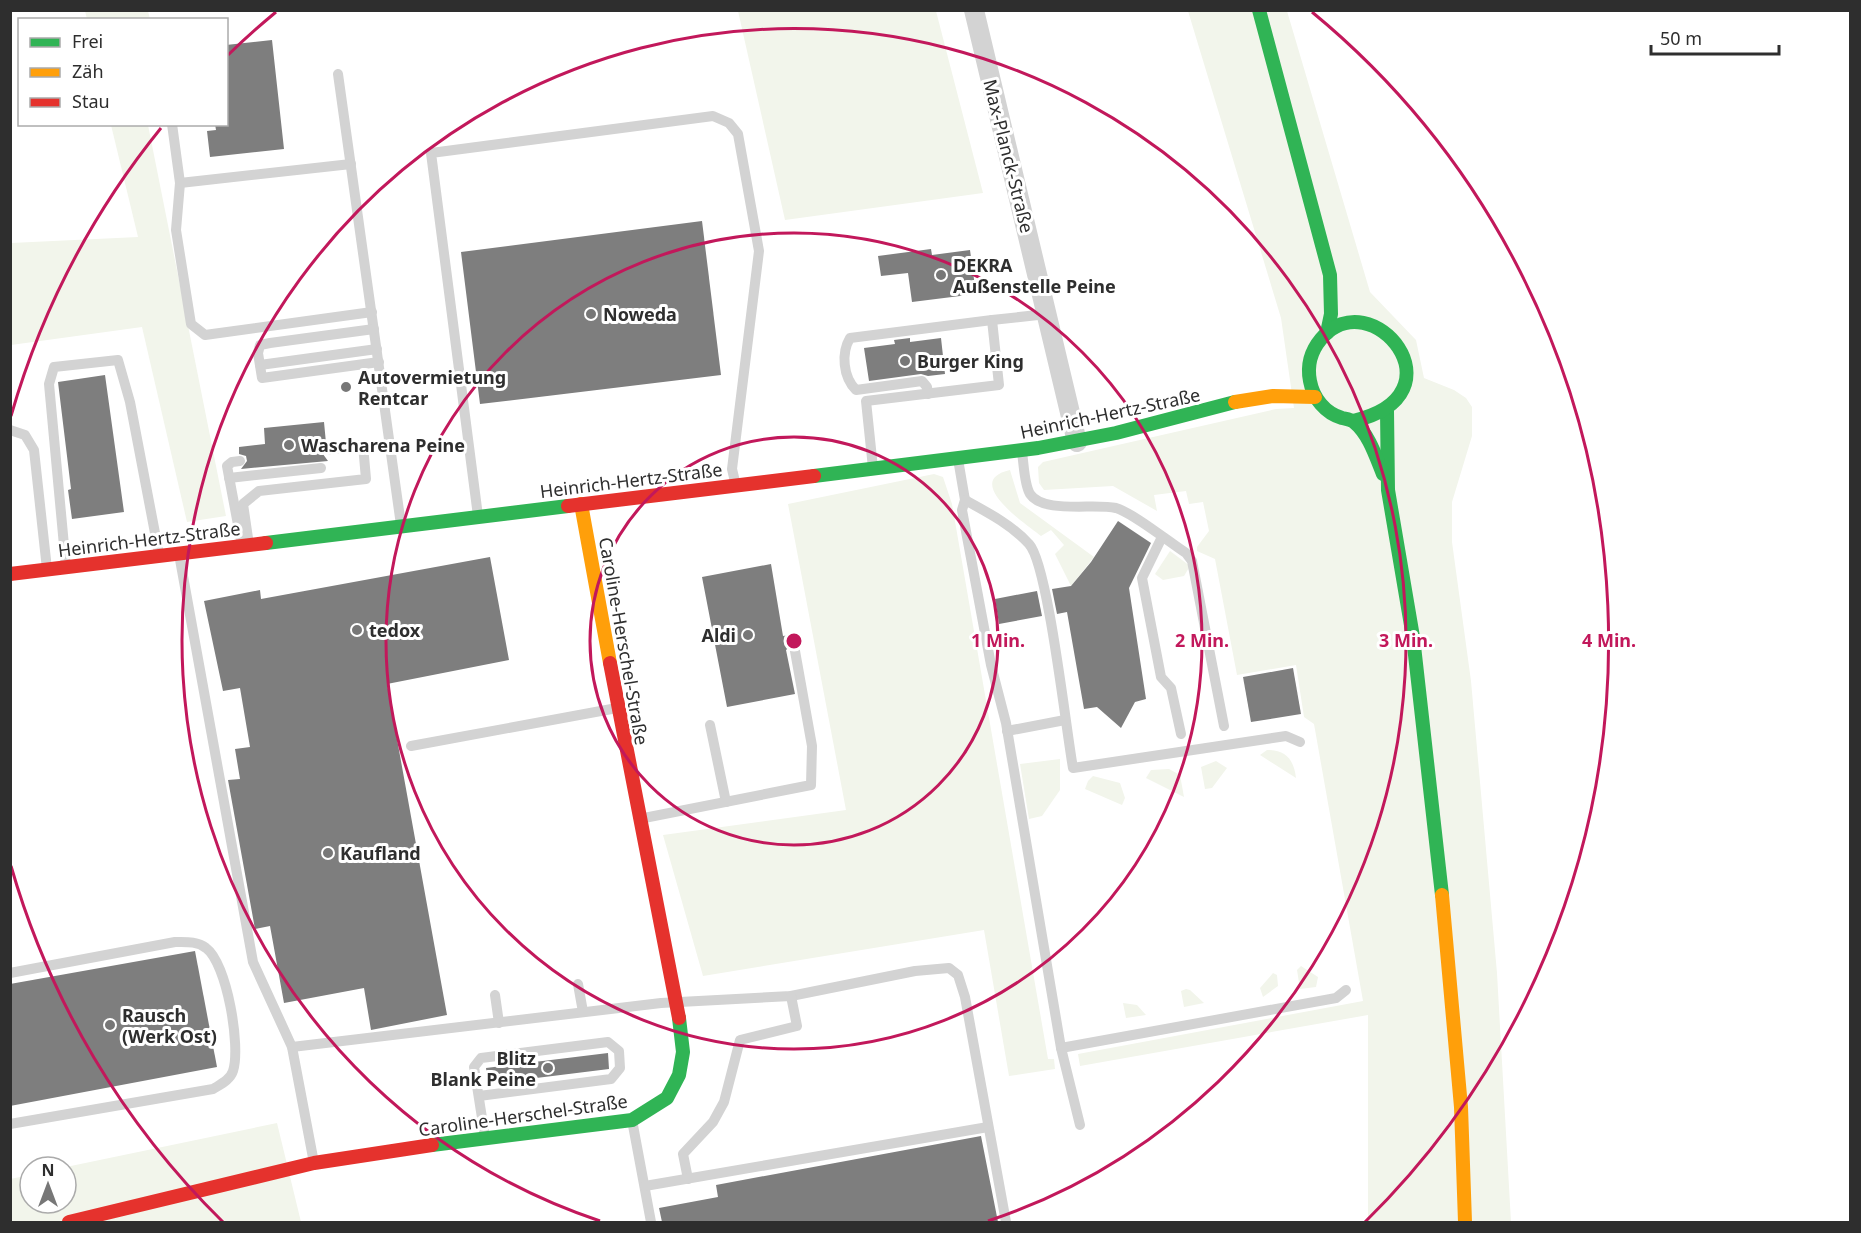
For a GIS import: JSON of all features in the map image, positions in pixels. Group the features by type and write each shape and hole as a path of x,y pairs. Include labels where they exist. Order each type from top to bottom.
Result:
{"street":[{"name":"Max-Planck-Straße","path":"974,10 1077,442"},
{"path":"1259,10 1326,258 1331,294 1327,333"},
{"path":"1326,258 1349,304 1365,323"},
{"path":"1352,323 1365,323 1390,334 1404,356 1406,381 1396,403 1387,411 1377,417 1353,421 1332,413 1316,397 1308,375 1309,363 1316,346 1327,333 1352,323"},
{"name":"Heinrich-Hertz-Straße","path":"1251,399 1288,380 1309,363"},
{"name":"Heinrich-Hertz-Straße","path":"10,574 873,468 1022,452 1077,442 1251,399 1285,395 1316,397"},
{"path":"1387,411 1388,490 1413,637 1434,805 1461,1107 1465,1222"},
{"path":"1353,421 1372,450 1388,490"},
{"name":"Caroline-Herschel-Straße","path":"69,1222 314,1163 485,1137 632,1120 667,1098 679,1076 683,1052 677,1002 639,819 581,504"}],"lane":[{"path":"338,74 401,525"},
{"path":"478,516 431,153 713,116 729,123 738,134 759,251 732,469 736,486"},
{"path":"172,126 180,183 176,230 191,324 205,335 372,312"},
{"path":"180,183 351,165"},
{"path":"928,394 927,387 922,381 856,390 847,381 843,348 850,338 1047,314"},
{"path":"873,468 866,401 999,385 992,320"},
{"path":"374,329 260,345 258,353 262,378 379,362"},
{"path":"260,365 377,349"},
{"path":"66,567 49,384 54,367 118,360 130,402 159,557"},
{"path":"10,430 25,435 34,450 48,570"},
{"path":"246,546 243,504 259,491 366,479 363,446 327,450"},
{"path":"1022,452 1030,494 1039,501 1052,506 1101,506 1118,509 1186,553 1192,561 1224,726"},
{"path":"958,459 965,500 962,510 990,666 1007,731 1061,1048 1080,1125"},
{"path":"240,461 232,462 227,466 246,546"},
{"path":"230,478 321,468"},
{"path":"965,500 996,516 1031,545 1043,577 1073,768 1286,736 1300,742"},
{"path":"1162,537 1142,578 1161,676 1171,688 1181,734"},
{"path":"179,554 253,962 292,1047 314,1163"},
{"path":"639,819 811,785 812,746 795,651"},
{"path":"411,746 618,707"},
{"path":"1007,731 1065,720"},
{"path":"710,725 726,802"},
{"path":"10,973 176,942 194,942 206,947 216,958 225,979 235,1048 233,1071 225,1083 213,1089 10,1124"},
{"path":"292,1047 677,1002 791,996 915,971 949,968 957,975 965,997 1006,1222"},
{"path":"578,984 583,1012"},
{"path":"1061,1048 1336,998 1346,990"},
{"path":"495,995 499,1023"},
{"path":"688,1179 683,1154 713,1122 724,1102 740,1040 797,1026 791,996"},
{"path":"479,1096 611,1079 620,1068 618,1051 608,1042 481,1058 474,1067 485,1137"},
{"path":"632,1120 651,1222"},
{"path":"645,1186 988,1126"}],"shaded area":[{"path":"85,11 148,11 150,18 87,18"},
{"path":"738,11 936,11 983,193 785,220"},
{"path":"1188,11 1287,11 1370,292 1416,340 1424,378 1454,390 1466,398 1472,407 1472,436 1452,502 1452,542 1471,681 1497,973 1511,1222 1368,1222 1368,1015 1080,1066 1078,1054 1363,1001 1314,724 1304,717 1296,665 1237,675 1215,559 1197,551 1197,547 1209,531 1203,502 1189,504 1186,491 1154,495 1157,511 1113,486 1044,490 1039,483 1038,467 1043,462 1276,409 1294,408 1281,318"},
{"path":"111,126 148,126 226,516 187,522 142,327 11,345 11,243 138,237"},
{"path":"1010,470 1020,503 1094,557 1071,586 1055,554 1064,545 1051,530 1041,536 1012,513 995,493 992,483 997,476"},
{"path":"934,474 943,477 952,504 1048,1059 1054,1059 1055,1069 1009,1076 984,930 703,976 663,835 846,810 788,504"},
{"path":"1170,551 1190,566 1184,576 1163,580 1155,574"},
{"path":"1267,750 1274,750 1288,757 1296,778 1260,755"},
{"path":"1060,759 1060,790 1042,816 1029,819 1020,764"},
{"path":"1216,761 1227,768 1212,788 1205,789 1201,767"},
{"path":"1169,769 1180,775 1184,797 1146,778 1151,770"},
{"path":"1093,776 1120,783 1125,798 1122,805 1085,789"},
{"path":"1301,966 1318,977 1316,987 1300,989 1297,970"},
{"path":"1273,973 1277,975 1278,986 1263,997 1260,988"},
{"path":"1186,989 1204,1003 1184,1007 1181,991"},
{"path":"1123,1003 1137,1005 1146,1015 1126,1018"},
{"path":"277,1123 301,1222 11,1222 10,1179 18,1177 18,1215 78,1215 78,1164"}],"building":[{"path":"272,40 284,149 210,157 207,131 216,130 215,126 228,126 228,45"},
{"name":"Noweda","path":"702,221 721,375 480,404 461,252"},
{"name":"DEKRA Außenstelle Peine","path":"931,249 932,255 970,250 976,294 912,302 908,273 881,276 878,256"},
{"name":"Burger King","path":"910,338 910,342 941,338 945,374 928,376 921,374 869,381 864,348 895,344 894,340"},
{"path":"105,375 124,512 72,519 68,490 71,489 58,382"},
{"name":"Wascharena Peine","path":"324,422 326,443 320,450 328,461 241,469 247,461 246,456 239,454 239,447 265,444 264,428"},
{"path":"1118,521 1151,543 1129,588 1146,699 1135,702 1121,728 1097,707 1084,709 1067,612 1057,614 1052,589 1071,586 1091,562"},
{"path":"490,557 509,660 387,684 447,1015 371,1030 364,988 284,1003 270,926 255,929 228,780 240,779 235,749 250,747 240,688 223,691 204,601 260,590 261,599"},
{"name":"Aldi","path":"771,564 783,636 797,634 799,645 793,644 786,650 795,694 727,707 702,577"},
{"path":"1037,591 1042,616 999,624 995,599"},
{"path":"1293,668 1301,714 1251,722 1243,677"},
{"name":"Rausch (Werk Ost)","path":"195,951 217,1067 10,1106 10,984"},
{"name":"Blitz Blank Peine","path":"608,1053 609,1069 488,1084 486,1068"},
{"path":"981,1136 998,1222 662,1222 659,1208 718,1197 716,1185"}],"traffic: fast":[{"path":"1259,10 1330,275 1331,314 1327,333"},
{"path":"1353,421 1386,408 1403,389 1406,368 1398,348 1383,332 1363,323 1341,324 1321,339 1311,359 1309,375 1314,393 1321,404 1336,416 1354,422 1364,433 1383,474"},
{"path":"814,476 1038,448 1116,433 1235,402"},
{"path":"1387,411 1388,490 1413,637 1442,895"},
{"path":"266,543 568,506"},
{"path":"432,1145 632,1120 667,1098 679,1075 683,1052 679,1018"}],"traffic: slow":[{"path":"1235,402 1273,396 1315,397"},
{"path":"581,504 610,663"},
{"path":"1442,895 1461,1107 1465,1222"}],"traffic: jam":[{"path":"568,506 814,476"},
{"path":"10,574 266,543"},
{"path":"610,663 679,1018"},
{"path":"69,1222 314,1163 432,1145"}],"place":[{"name":"DEKRA Außenstelle Peine","path":"941,275"},
{"name":"Noweda","path":"591,314"},
{"name":"Burger King","path":"905,361"},
{"name":"Autovermietung Rentcar","path":"346,387"},
{"name":"Wascharena Peine","path":"289,445"},
{"name":"tedox","path":"357,630"},
{"name":"Aldi","path":"748,635"},
{"name":"Kaufland","path":"328,853"},
{"name":"Rausch (Werk Ost)","path":"110,1025"},
{"name":"Blitz Blank Peine","path":"548,1068"}]}
